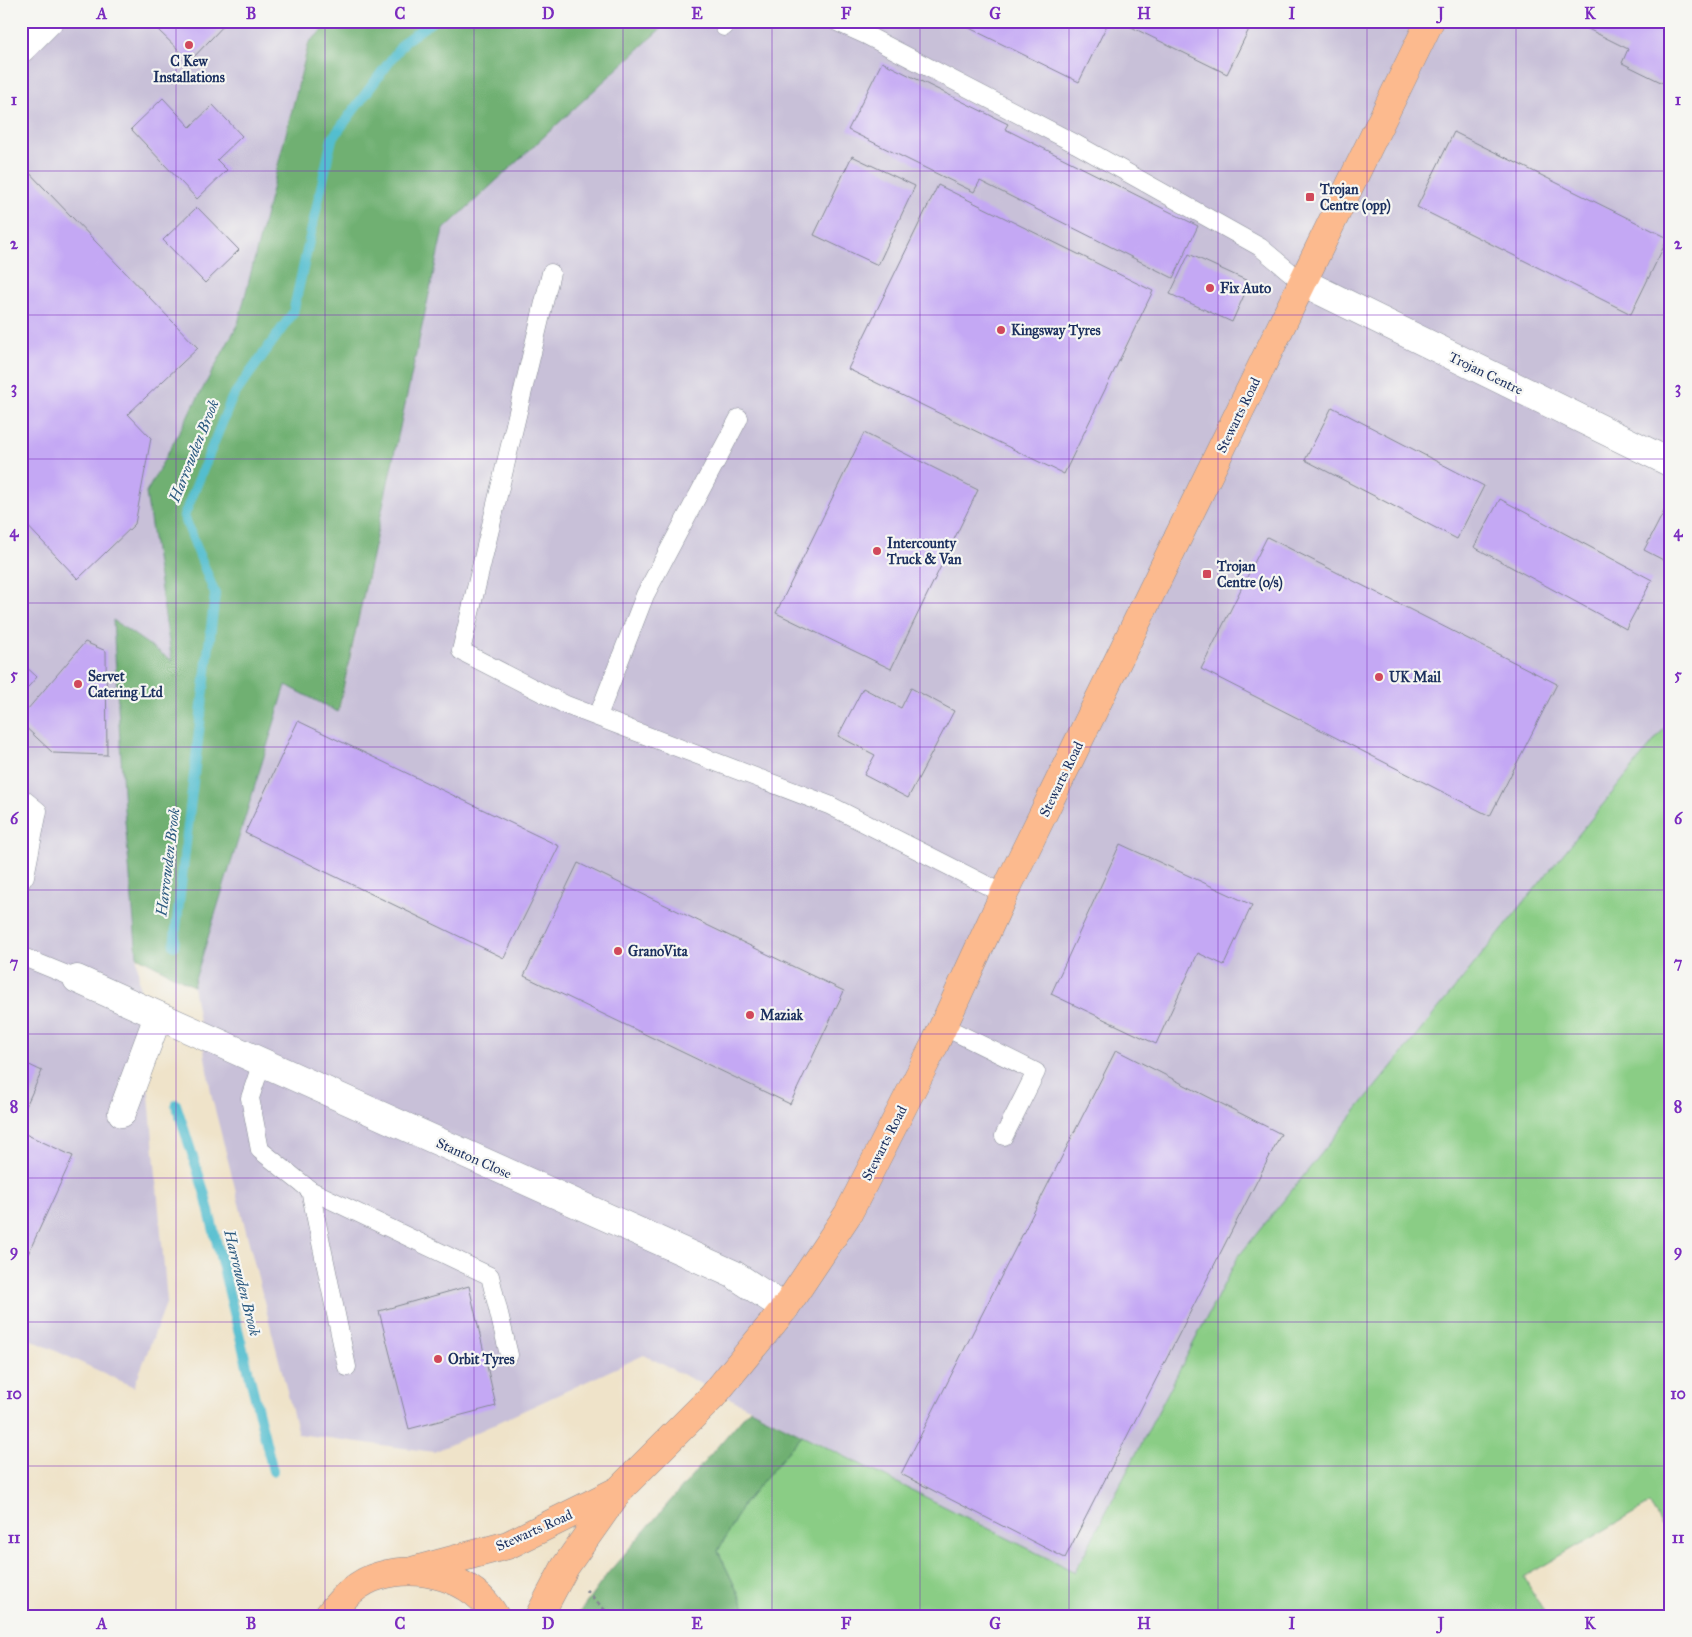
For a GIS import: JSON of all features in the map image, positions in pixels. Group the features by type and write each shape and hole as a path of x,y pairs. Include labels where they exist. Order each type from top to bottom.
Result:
{"main road":[{"name":"Stewarts Road","path":"539,1616 565,1568 620,1489 712,1397 785,1308 848,1214 943,1026 1004,894 1430,21"},
{"name":"Stewarts Road","path":"328,1616 344,1595 377,1576 416,1570 508,1545 620,1489"},
{"path":"416,1570 456,1580 488,1605 494,1616"}],"street":[{"path":"21,49 49,21"},
{"name":"Trojan Centre","path":"1302,282 1671,463"},
{"name":"Stanton Close","path":"77,978 733,1274 785,1308"},
{"path":"122,1113 158,1016"}],"lane":[{"path":"835,21 866,35 1101,158 1260,247 1302,282"},
{"path":"551,273 461,651 566,705 829,805 1004,894"},
{"path":"598,716 645,595 739,418"},
{"path":"21,797 38,811 25,876 21,882"},
{"path":"21,956 77,978"},
{"path":"943,1026 1036,1072 1004,1136"},
{"path":"262,1062 250,1098 260,1150 310,1190 490,1276 509,1355"},
{"path":"310,1190 347,1367"}],"shaded area":[{"path":"21,21 334,21 308,43 238,324 146,493 172,661 113,620 124,809 167,1301 134,1387 21,1335"},
{"path":"669,21 1671,21 1671,720 1238,1257 1075,1572 644,1355 434,1452 298,1434 212,1098 193,986 286,684 339,711 443,230"}],"green space":[{"path":"334,21 669,21 443,230 338,712 286,685 193,986 137,956 124,809 113,620 172,661 146,493 238,324 309,42"},
{"path":"1671,720 1671,1540 1649,1504 1524,1577 1546,1616 749,1616 718,1551 744,1503 802,1435 1075,1572 1238,1257"},
{"path":"750,1409 802,1435 744,1503 718,1551 749,1616 577,1616 608,1573"}],"building":[{"name":"C Kew Installations","path":"164,21 228,21 190,61 157,29"},
{"path":"955,21 1109,21 1079,82"},
{"path":"1119,21 1253,21 1227,74"},
{"path":"1572,21 1671,21 1671,87 1622,63 1628,49"},
{"path":"882,62 1008,124 1005,129 1198,226 1173,278 980,181 974,192 848,130"},
{"path":"163,98 190,127 213,105 242,136 217,160 227,170 197,199 131,129"},
{"path":"1454,132 1668,238 1631,314 1417,207"},
{"path":"852,156 915,186 878,265 814,235"},
{"path":"21,164 198,348 128,414 151,438 135,524 78,579 21,519 21,476 27,471 21,465"},
{"name":"Kingsway Tyres","path":"938,185 1153,291 1064,474 848,369"},
{"path":"197,207 239,250 205,283 163,240"},
{"name":"Fix Auto","path":"1189,254 1250,282 1232,322 1170,294"},
{"path":"1332,407 1484,486 1457,539 1305,460"},
{"name":"Intercounty Truck & Van","path":"864,433 978,490 891,669 776,613"},
{"path":"1671,498 1671,564 1644,550"},
{"path":"1500,499 1652,580 1626,629 1474,547"},
{"name":"UK Mail","path":"1267,537 1557,684 1490,816 1201,669"},
{"name":"Servet Catering Ltd","path":"85,642 106,651 107,755 53,753 21,723 21,717"},
{"path":"21,662 37,677 21,695"},
{"path":"863,688 901,708 911,688 954,711 908,798 864,775 875,755 838,736"},
{"path":"298,721 559,846 504,958 245,833"},
{"path":"1120,844 1252,905 1224,965 1198,953 1156,1044 1051,994"},
{"path":"578,863 844,991 790,1104 524,976"},
{"path":"1116,1050 1281,1134 1065,1558 901,1474"},
{"path":"21,1061 42,1071 21,1117"},
{"path":"21,1132 73,1156 28,1254 21,1251"},
{"name":"Orbit Tyres","path":"469,1286 496,1406 409,1429 379,1311"}],"waterway":[{"name":"Harrowden Brook","path":"174,946 215,594 184,516 232,398 293,313 332,139 405,41 433,21"},
{"name":"Harrowden Brook","path":"176,1104 204,1191 273,1471"}],"place":[{"name":"C Kew Installations","path":"189,45"},
{"name":"Trojan Centre (opp)","path":"1310,197"},
{"name":"Fix Auto","path":"1210,288"},
{"name":"Kingsway Tyres","path":"1001,330"},
{"name":"Intercounty Truck & Van","path":"877,551"},
{"name":"Trojan Centre (o/s)","path":"1207,574"},
{"name":"UK Mail","path":"1379,677"},
{"name":"Servet Catering Ltd","path":"78,684"},
{"name":"GranoVita","path":"618,951"},
{"name":"Maziak","path":"750,1015"},
{"name":"Orbit Tyres","path":"438,1359"}]}
